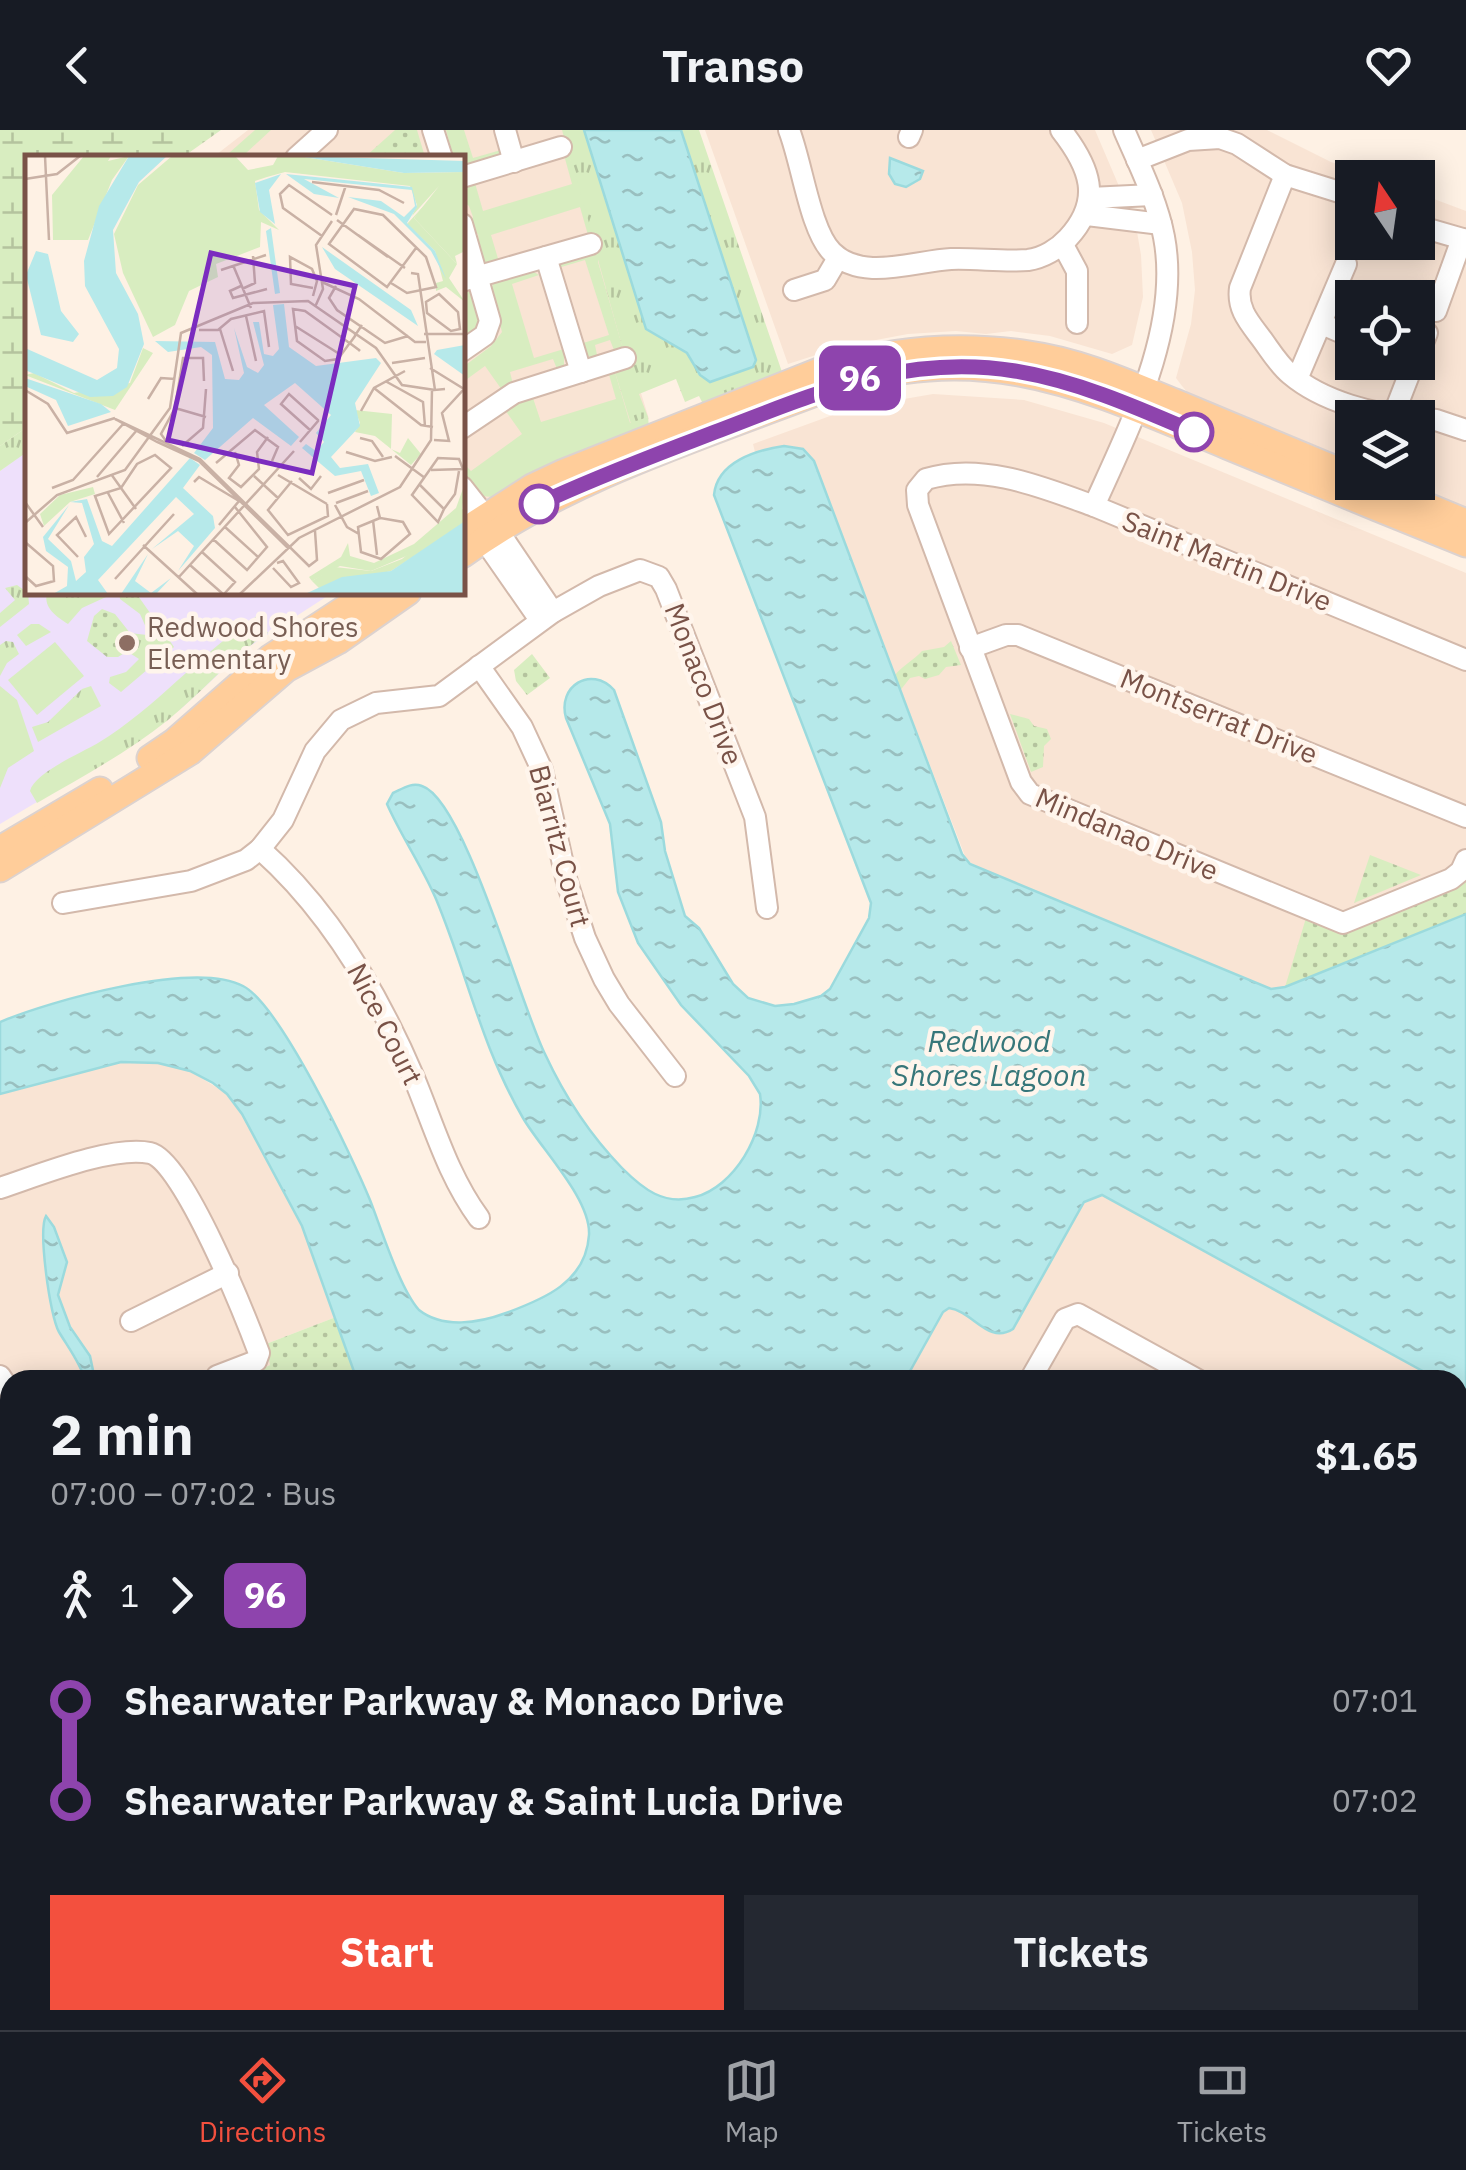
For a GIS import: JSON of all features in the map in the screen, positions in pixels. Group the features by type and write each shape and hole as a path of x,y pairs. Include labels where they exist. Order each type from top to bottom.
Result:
{"main road":[{"path":"465,549 478,525 826,389 902,370 934,367 1012,370 1138,398 1335,470"},
{"path":"1138,398 1466,544"},
{"path":"1413,500 1466,522"},
{"path":"0,849 32,824 175,741 271,657 365,595"},
{"path":"0,869 190,752 286,668 340,640 404,595"},
{"path":"32,824 56,825 86,818"}],"street":[{"path":"299,155 327,130"},
{"path":"434,130 441,155"},
{"path":"505,130 514,162"},
{"path":"789,130 800,156 816,226 827,247 838,258 868,268 957,258 1027,260 1062,244 1088,207 1081,156 1060,130"},
{"path":"1094,506 1138,398 1167,312 1168,274 1161,224 1124,130"},
{"path":"1137,160 1188,140 1210,136 1237,144 1285,175 1335,191"},
{"path":"465,176 561,147"},
{"path":"1285,175 1239,298 1248,321 1278,361 1297,379 1345,400"},
{"path":"1088,207 1152,195"},
{"path":"1088,207 1161,224"},
{"path":"1435,231 1464,240 1436,311"},
{"path":"465,242 471,279 490,325 484,336 465,350"},
{"path":"471,279 590,244"},
{"path":"1062,244 1077,271 1077,324"},
{"path":"546,257 581,372"},
{"path":"794,290 825,280 838,258"},
{"path":"1297,379 1346,264"},
{"path":"1322,324 1335,330"},
{"path":"465,426 514,393 625,358"},
{"path":"1435,420 1466,430"},
{"name":"Saint Martin Drive","path":"918,486 936,476 984,475 1035,485 1466,660"},
{"name":"Mindanao Drive","path":"918,486 917,502 970,648 1023,786 1034,797 1343,923 1451,879 1462,871 1466,860"},
{"path":"465,494 478,525 546,616"},
{"name":"Monaco Drive","path":"63,903 203,878 232,867 260,848 297,795 316,751 341,720 376,702 438,696 546,616 632,571 653,573 663,582 755,817 767,908"},
{"name":"Montserrat Drive","path":"970,648 1006,635 1018,635 1466,818"},
{"name":"Biarritz Court","path":"479,666 522,727 542,770 572,897 604,979 675,1076"},
{"name":"Nice Court","path":"260,848 299,887 358,967 397,1040 458,1190 479,1218"},
{"path":"0,1188 86,1160 128,1153 154,1154 168,1164 228,1273 260,1356 233,1370"},
{"path":"132,1322 228,1273"},
{"path":"1036,1370 1063,1322 1078,1314 1180,1370"}],"shaded area":[{"path":"248,130 575,130 649,419 465,517 465,155 216,155"},
{"path":"705,130 1095,130 1136,226 1141,255 1143,297 1132,345 1112,354 1050,336 956,331 908,334 844,346 788,364"},
{"path":"1151,130 1267,130 1335,163 1335,260 1435,260 1435,199 1466,211 1466,509 1435,496 1435,400 1335,400 1335,455 1189,394 1176,378 1191,324 1195,290 1182,203"},
{"path":"933,394 1024,400 1104,423 1466,573 1466,914 1285,987 1271,989 1038,895 967,861 895,675 784,446 755,452 753,444 852,408"},
{"name":"Redwood Shores Elementary","path":"25,452 25,595 329,595 247,648 183,707 131,746 0,824 0,471"},
{"path":"121,1062 158,1063 190,1071 227,1094 242,1114 302,1226 336,1317 266,1344 270,1365 259,1370 0,1370 0,1094"},
{"path":"1107,1196 1421,1370 911,1370 949,1308 959,1309 988,1331 1003,1334 1013,1329 1084,1202"}],"green space":[{"path":"0,130 221,130 186,155 25,155 25,428 0,446"},
{"path":"255,130 271,130 245,154 229,153"},
{"path":"395,130 417,130 424,155 367,155"},
{"path":"446,130 464,130 473,158 501,150 490,161 465,168 465,155 450,155"},
{"path":"562,130 584,130 646,329 687,353 710,382 753,367 756,360 681,130 699,130 782,372 703,404 699,396 685,402 676,379 639,394 648,417 631,424 614,369 627,364"},
{"path":"569,154 592,233 588,235 580,207 491,235 499,262 487,264 481,260 478,234 471,231 469,224 473,217 465,203 465,187 475,183 483,211 572,184 564,155"},
{"path":"598,249 598,262 623,349 614,350 610,340 595,345 597,355 591,357 585,355 580,344 609,335 585,260 558,268 561,262"},
{"path":"532,271 539,275 512,284 534,358 564,349 564,366 557,369 553,359 510,372 513,384 502,390 485,366 465,381 465,366 502,332 493,284"},
{"path":"465,290 475,295 481,327 465,339"},
{"path":"614,369 630,423 648,417 649,427 494,497 480,496 465,483 465,465 471,471 522,434 505,410 532,395 541,422 616,399 608,371"},
{"path":"25,428 25,453 0,471 0,446"},
{"path":"17,585 28,595 29,604 0,627 0,613 15,600 5,588"},
{"path":"106,595 82,608 68,624 49,608 46,598"},
{"path":"119,595 137,595 160,627 148,632 140,614"},
{"path":"102,609 115,614 130,633 123,642 126,652 118,657 107,657 87,641 94,616"},
{"path":"257,616 268,633 181,709 121,753 37,803 30,791 40,777 119,729"},
{"path":"31,624 51,632 26,646 17,635"},
{"path":"162,629 174,647 121,692 109,683 110,677 126,672 139,659 125,650 124,638 130,633 147,635"},
{"path":"951,641 961,665 946,667 939,675 925,679 910,678 899,692 895,675 898,672 922,651 944,647"},
{"path":"13,642 19,654 7,663 0,676 0,645"},
{"path":"55,642 84,676 37,715 8,680"},
{"path":"532,654 550,678 527,695 516,681 514,670"},
{"path":"0,686 17,700 34,751 8,768 0,788"},
{"path":"91,686 101,706 38,742 32,727 48,722 82,689"},
{"path":"1010,714 1047,729 1051,739 1044,746 1043,767 1031,772"},
{"path":"1370,855 1421,875 1354,903"},
{"path":"1466,878 1466,914 1285,987 1306,918 1330,928"},
{"path":"336,1317 354,1370 259,1370 270,1365 266,1344"}],"water":[{"path":"584,130 681,130 756,360 753,367 710,382 700,375 687,353 646,329"},
{"path":"890,158 923,171 920,179 906,187 895,184 889,174"},
{"name":"Redwood Shores Lagoon","path":"784,446 803,449 814,461 962,854 970,864 1271,989 1285,987 1466,914 1466,1370 1421,1370 1102,1195 1084,1202 1013,1329 996,1333 949,1308 911,1370 353,1370 302,1226 242,1114 213,1083 190,1071 158,1063 121,1062 0,1094 0,1022 52,1004 158,980 221,979 243,986 276,1021 314,1084 361,1179 398,1273 419,1310 439,1320 473,1321 520,1308 561,1286 580,1265 586,1251 587,1221 574,1190 508,1091 436,899 387,804 393,793 418,785 439,800 456,827 491,908 545,1054 570,1100 600,1142 638,1183 664,1197 695,1197 722,1182 752,1141 761,1109 760,1094 749,1076 681,1005 638,943 618,892 610,824 566,718 565,707 571,688 586,679 596,679 614,690 661,822 665,851 685,916 699,928 733,984 748,998 775,1006 821,996 830,989 869,918 871,903 714,495 722,474 730,466"},
{"path":"46,1216 67,1262 58,1295 70,1327 90,1356 93,1370 81,1370 59,1332 49,1292"}],"bus line":[{"name":"96","path":"539,504 826,389 902,370 977,367 1045,376 1107,396 1194,432"}],"place":[{"name":"Redwood Shores Elementary","path":"127,643"}]}
